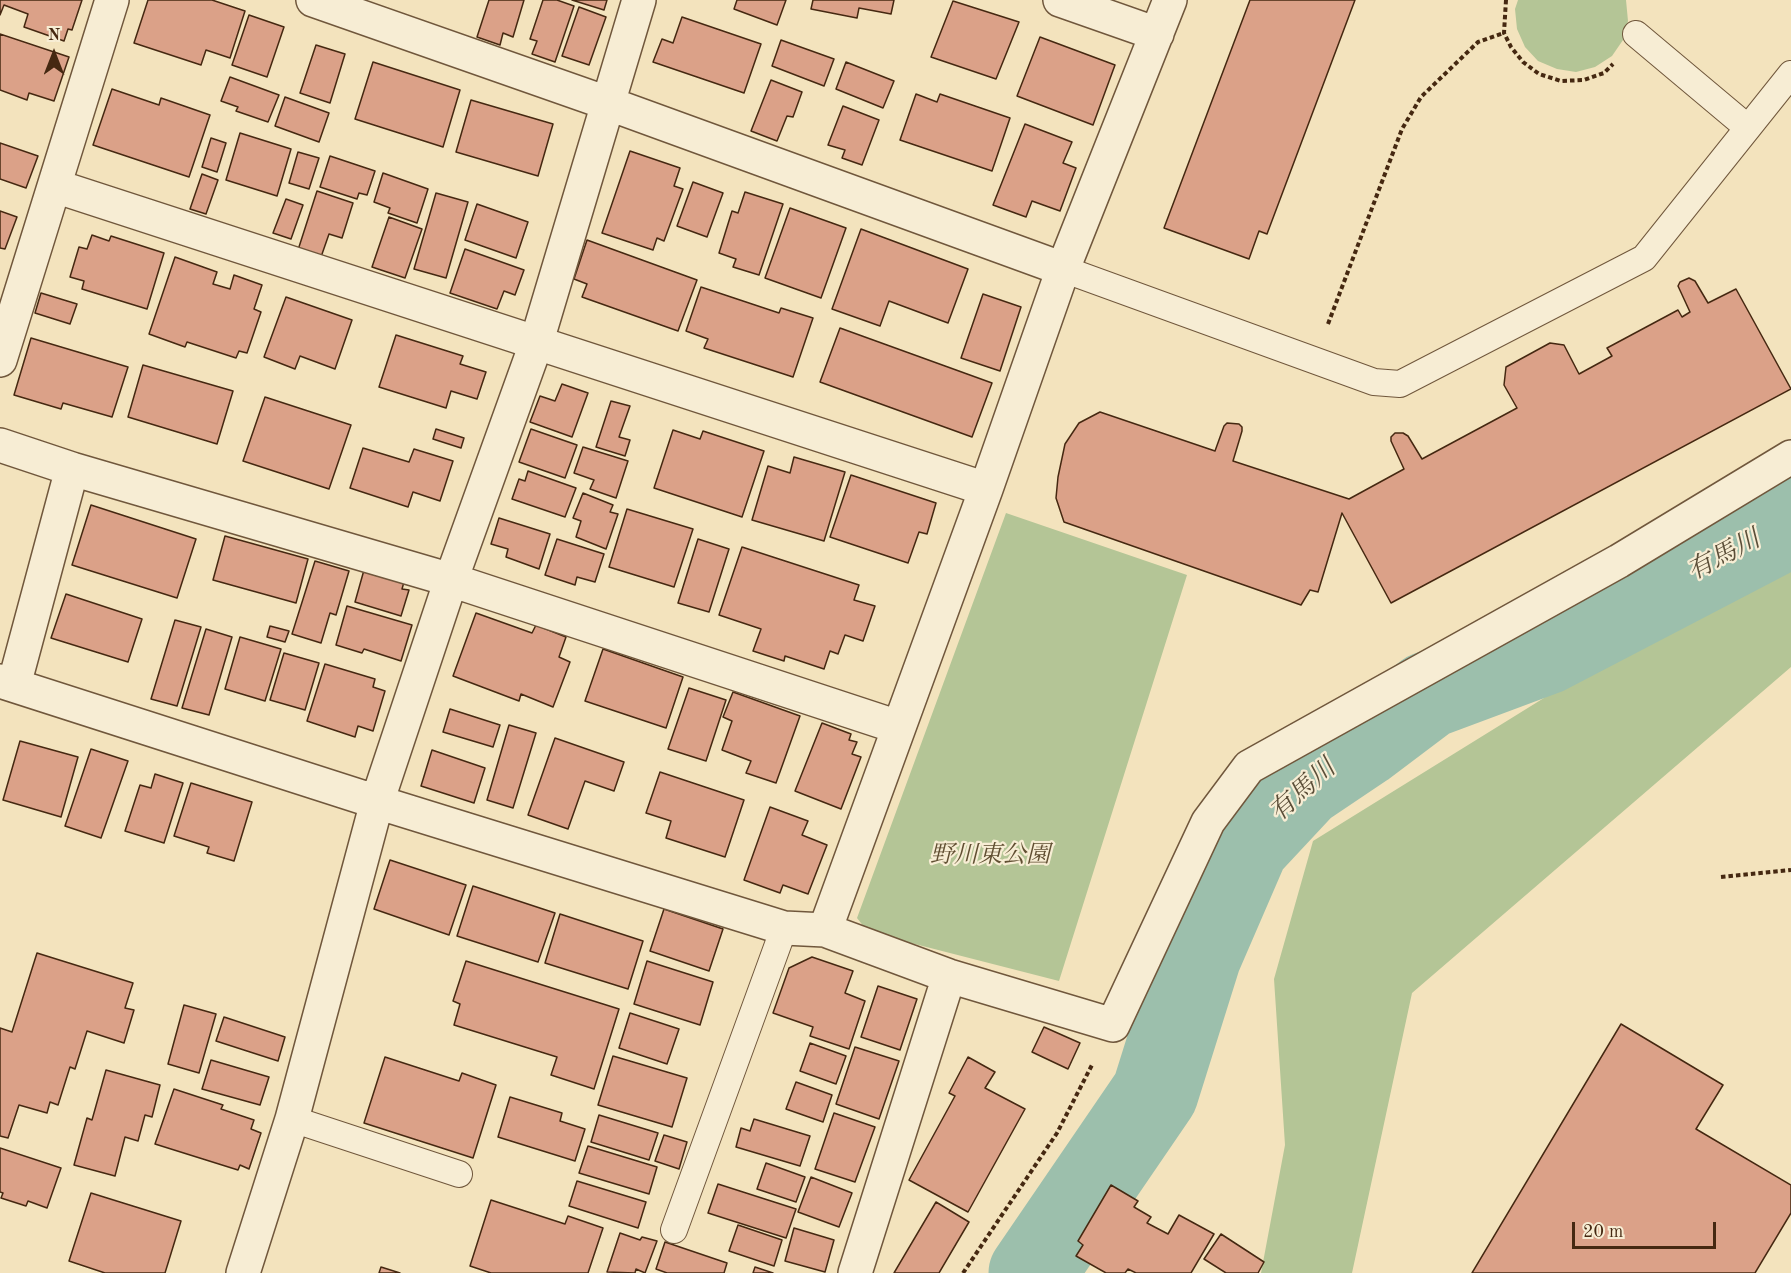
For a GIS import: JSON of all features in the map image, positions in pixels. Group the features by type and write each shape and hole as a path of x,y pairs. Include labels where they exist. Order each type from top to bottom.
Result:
{"street":[{"path":"0,360 112,0"},
{"path":"313,0 607,103 1063,268"},
{"path":"243,1273 292,1119 377,802 451,580 536,344 639,0"},
{"path":"1060,0 1157,34"},
{"path":"825,930 986,489 1063,268 1170,0"},
{"path":"55,186 986,489"},
{"path":"0,445 72,469 451,580 898,727"},
{"path":"72,469 7,683 377,802 784,928 825,930 949,976 1113,1025 1208,822 1249,767 1619,561 1791,457"},
{"path":"855,1273 949,976"}],"lane":[{"path":"1636,34 1748,128"},
{"path":"1063,268 1374,382 1400,384 1644,258 1791,74"},
{"path":"674,1230 784,928"},
{"path":"292,1119 459,1174"}],"path":[{"path":"1506,0 1504,33 1511,47 1523,62 1539,74 1561,81 1584,80 1604,73 1629,50 1636,34"},
{"path":"1315,361 1402,129 1421,97 1478,42 1504,33"},
{"path":"1721,877 1791,870"},
{"path":"963,1273 1057,1133 1113,1025"}],"green space":[{"path":"1518,0 1626,0 1628,21 1623,40 1612,56 1595,67 1576,72 1557,69 1538,61 1525,47 1517,29 1515,9"},
{"name":"野川東公園","path":"1006,513 1187,575 1059,981 868,932 857,918"},
{"path":"1791,545 1791,667 1412,993 1352,1273 1261,1273 1285,1145 1274,979 1313,841"}],"building":[{"path":"0,0 82,0 72,30 68,29 64,41 24,27 28,14 4,5 0,15"},
{"path":"148,0 212,0 245,11 230,58 206,50 201,65 134,43"},
{"path":"489,0 524,0 513,37 503,33 500,45 477,37"},
{"path":"543,0 557,0 574,6 555,62 532,54 537,41 530,39"},
{"path":"572,0 607,0 604,10"},
{"path":"737,0 786,0 777,25 734,9"},
{"path":"813,0 894,0 891,14 859,8 857,18 811,9"},
{"path":"1250,0 1355,0 1267,234 1259,231 1249,259 1164,228"},
{"path":"953,1 1019,22 996,79 931,57"},
{"path":"579,7 606,17 589,65 562,56"},
{"path":"249,15 284,27 267,77 232,65"},
{"path":"682,17 761,44 744,93 653,62 662,39 673,43"},
{"path":"0,34 69,57 54,101 29,93 27,100 0,90"},
{"path":"1040,37 1115,65 1093,125 1017,96"},
{"path":"781,40 834,59 824,86 772,66"},
{"path":"316,45 345,54 330,103 300,93"},
{"path":"373,62 460,90 443,147 355,119"},
{"path":"846,62 894,81 883,108 836,89"},
{"path":"230,77 279,95 268,122 236,111 238,107 221,101"},
{"path":"771,80 802,92 793,117 787,116 777,141 751,131"},
{"path":"112,89 159,105 161,98 210,115 189,177 93,145"},
{"path":"916,94 937,102 940,94 1010,118 992,171 900,140"},
{"path":"285,97 329,113 319,142 275,126"},
{"path":"471,100 553,124 538,176 456,152"},
{"path":"843,106 879,120 862,165 842,158 845,150 828,145"},
{"path":"1025,124 1072,142 1063,163 1076,168 1060,211 1032,201 1026,217 993,205"},
{"path":"240,133 291,149 277,196 226,180"},
{"path":"211,138 226,143 217,172 202,167"},
{"path":"0,143 38,156 26,188 0,179"},
{"path":"630,151 680,168 674,186 683,189 664,241 657,238 653,250 602,233"},
{"path":"298,152 319,158 309,189 289,183"},
{"path":"330,156 375,171 367,195 359,193 357,199 320,187"},
{"path":"383,173 428,189 417,223 388,213 390,208 374,202"},
{"path":"202,174 218,180 206,214 190,209"},
{"path":"693,182 723,193 707,237 677,226"},
{"path":"317,191 353,203 342,238 329,234 321,257 298,250"},
{"path":"745,192 783,204 759,275 733,267 736,259 719,253 732,211 738,213"},
{"path":"436,193 468,202 446,278 414,269"},
{"path":"286,199 303,205 291,239 273,233"},
{"path":"477,204 528,222 516,258 465,240"},
{"path":"790,208 846,228 821,298 765,278"},
{"path":"0,211 17,217 5,249 0,248"},
{"path":"389,217 422,229 405,278 372,267"},
{"path":"861,229 968,269 948,323 889,301 880,326 832,309"},
{"path":"92,235 109,241 111,236 164,253 147,309 82,289 84,281 70,277 79,247 87,249"},
{"path":"587,240 697,280 678,331 582,297 587,284 574,279"},
{"path":"465,249 524,270 515,295 504,291 497,309 450,293"},
{"path":"175,257 217,272 213,284 230,289 234,275 262,285 254,309 261,312 247,353 239,351 236,358 187,342 185,347 149,334"},
{"path":"1689,278 1695,281 1708,303 1736,289 1791,389 1391,603 1342,513 1318,592 1310,590 1301,605 1064,522 1056,498 1065,444 1079,423 1100,412 1215,451 1224,426 1227,423 1239,424 1242,431 1233,461 1349,499 1404,469 1391,441 1395,433 1408,436 1422,459 1517,408 1504,385 1506,367 1550,343 1564,345 1579,374 1612,356 1607,348 1678,310 1682,317 1690,312 1678,286 1680,282"},
{"path":"701,287 779,313 781,308 813,318 793,377 704,348 708,339 686,331"},
{"path":"41,293 77,304 70,324 35,313"},
{"path":"983,294 1021,307 1000,371 961,358"},
{"path":"286,297 352,320 335,369 300,356 295,369 264,357"},
{"path":"840,328 992,383 972,437 820,382"},
{"path":"396,335 463,356 460,364 486,372 477,399 451,391 446,408 379,387"},
{"path":"31,338 128,367 112,417 63,403 61,409 14,395"},
{"path":"143,365 233,391 217,444 128,417"},
{"path":"562,384 588,393 572,437 530,422 540,396 555,401"},
{"path":"265,397 351,425 329,489 243,461"},
{"path":"611,401 630,406 619,437 630,440 625,456 596,447"},
{"path":"436,429 464,438 461,448 433,439"},
{"path":"531,429 577,445 565,478 519,462"},
{"path":"673,430 700,439 703,431 764,451 742,517 654,488"},
{"path":"583,447 628,461 616,498 590,489 594,480 574,473"},
{"path":"363,448 409,462 414,449 453,461 440,501 413,492 408,507 350,488"},
{"path":"794,457 845,472 824,541 752,520 768,466 790,473"},
{"path":"528,471 576,488 565,517 512,499 519,479 525,481"},
{"path":"851,475 936,503 927,534 919,532 908,563 830,537"},
{"path":"583,493 613,505 610,512 618,514 606,549 576,537 581,521 573,518"},
{"path":"91,505 196,539 177,598 72,565"},
{"path":"627,509 693,529 674,587 609,567"},
{"path":"499,518 550,534 539,569 506,557 508,549 491,544"},
{"path":"225,536 308,559 296,603 213,580"},
{"path":"557,539 604,554 595,582 577,577 575,585 545,575"},
{"path":"698,539 729,549 709,612 678,603"},
{"path":"742,547 859,585 854,600 875,606 863,641 845,635 838,654 830,651 824,669 785,656 784,661 753,651 761,629 719,615"},
{"path":"315,561 349,571 336,615 330,613 321,643 292,634"},
{"path":"364,570 404,582 402,589 409,590 401,616 355,602"},
{"path":"66,594 142,619 128,662 51,638"},
{"path":"347,606 412,625 401,661 364,649 362,653 336,645"},
{"path":"476,613 532,633 536,625 566,637 559,657 570,662 553,707 521,694 519,701 453,676"},
{"path":"175,620 201,627 177,706 151,699"},
{"path":"270,626 289,631 285,642 267,637"},
{"path":"206,629 232,637 209,715 182,708"},
{"path":"240,637 281,649 265,701 225,689"},
{"path":"603,649 683,677 666,728 585,701"},
{"path":"284,653 319,663 305,710 270,700"},
{"path":"325,664 375,679 373,687 385,691 373,731 358,726 355,737 307,721"},
{"path":"689,688 726,700 706,761 668,749"},
{"path":"733,692 800,716 776,783 746,773 751,761 722,750 732,721 723,717"},
{"path":"450,709 500,725 493,747 443,732"},
{"path":"822,723 851,734 849,740 857,742 852,754 861,757 841,809 795,791"},
{"path":"509,725 536,733 513,808 487,800"},
{"path":"555,738 624,762 614,791 585,781 568,829 528,815"},
{"path":"20,741 78,757 61,817 3,800"},
{"path":"91,749 128,761 101,838 65,826"},
{"path":"432,750 485,768 474,803 421,786"},
{"path":"660,772 744,800 725,857 666,838 671,821 646,813"},
{"path":"155,774 183,783 164,843 125,831 140,785 151,788"},
{"path":"191,783 252,802 234,861 207,853 209,847 174,836"},
{"path":"770,807 808,821 802,835 827,845 808,894 783,885 780,893 744,880"},
{"path":"390,860 466,885 449,935 374,909"},
{"path":"473,886 555,913 538,962 457,936"},
{"path":"664,909 723,929 709,971 650,951"},
{"path":"560,914 643,941 628,989 545,963"},
{"path":"37,953 133,983 125,1008 134,1010 124,1043 87,1031 75,1069 70,1067 58,1105 50,1102 47,1113 19,1105 8,1138 0,1136 0,1028 12,1032"},
{"path":"812,957 853,971 845,993 865,1001 849,1049 810,1036 813,1027 773,1013 789,968"},
{"path":"466,961 619,1009 594,1089 551,1075 557,1057 454,1025 460,1004 453,1001"},
{"path":"647,961 713,982 700,1025 634,1004"},
{"path":"878,986 917,999 900,1050 861,1037"},
{"path":"184,1005 216,1014 199,1073 168,1064"},
{"path":"630,1013 679,1029 667,1064 619,1048"},
{"path":"224,1017 285,1037 278,1061 216,1041"},
{"path":"1621,1024 1723,1085 1696,1129 1791,1185 1791,1213 1755,1273 1472,1273"},
{"path":"1044,1027 1080,1043 1068,1069 1032,1052"},
{"path":"810,1043 846,1056 836,1084 800,1071"},
{"path":"855,1047 899,1061 879,1119 836,1104"},
{"path":"613,1056 687,1078 672,1127 598,1105"},
{"path":"385,1057 459,1081 462,1073 496,1085 473,1158 364,1123"},
{"path":"968,1057 995,1072 985,1088 1025,1109 968,1212 909,1180 955,1096 949,1093"},
{"path":"211,1060 269,1077 260,1105 202,1089"},
{"path":"106,1070 160,1085 152,1117 145,1115 138,1141 125,1137 115,1176 74,1165 87,1118 92,1120"},
{"path":"796,1082 832,1095 823,1122 786,1109"},
{"path":"174,1089 223,1105 221,1109 254,1120 251,1129 261,1133 249,1169 240,1165 238,1170 155,1144"},
{"path":"510,1097 562,1113 560,1121 585,1129 575,1161 498,1137"},
{"path":"834,1113 875,1127 855,1182 815,1169"},
{"path":"599,1115 658,1133 649,1160 591,1142"},
{"path":"754,1119 810,1136 800,1166 736,1147 741,1128 750,1131"},
{"path":"664,1135 687,1142 679,1169 655,1161"},
{"path":"588,1146 657,1167 649,1194 579,1173"},
{"path":"0,1148 61,1168 47,1208 28,1201 26,1206 1,1198 3,1193 0,1192"},
{"path":"766,1163 805,1177 796,1202 757,1189"},
{"path":"811,1177 852,1193 839,1227 798,1212"},
{"path":"577,1181 646,1202 638,1228 569,1206"},
{"path":"718,1184 796,1209 786,1238 708,1213"},
{"path":"1111,1185 1138,1201 1134,1207 1151,1217 1147,1223 1168,1234 1179,1215 1214,1234 1191,1273 1136,1273 1128,1269 1125,1273 1106,1273 1076,1256 1083,1245 1078,1241"},
{"path":"91,1193 181,1221 165,1273 105,1273 69,1261"},
{"path":"491,1200 565,1224 568,1216 603,1228 588,1273 491,1273 470,1266"},
{"path":"936,1202 969,1222 939,1273 894,1273"},
{"path":"738,1225 782,1240 774,1266 729,1251"},
{"path":"794,1228 834,1240 825,1272 785,1261"},
{"path":"620,1233 640,1240 642,1237 657,1241 645,1273 636,1269 635,1273 607,1272"},
{"path":"1221,1234 1264,1262 1258,1273 1226,1273 1204,1259"},
{"path":"665,1242 727,1263 724,1273 667,1273 656,1269"},
{"path":"381,1267 400,1273 379,1273"},
{"path":"755,1267 773,1273 753,1273"}],"waterway":[{"name":"有馬川","path":"1032,1273 1155,1093 1198,956 1246,845 1302,785 1363,744 1428,695 1546,651 1780,529 1791,521"}]}
